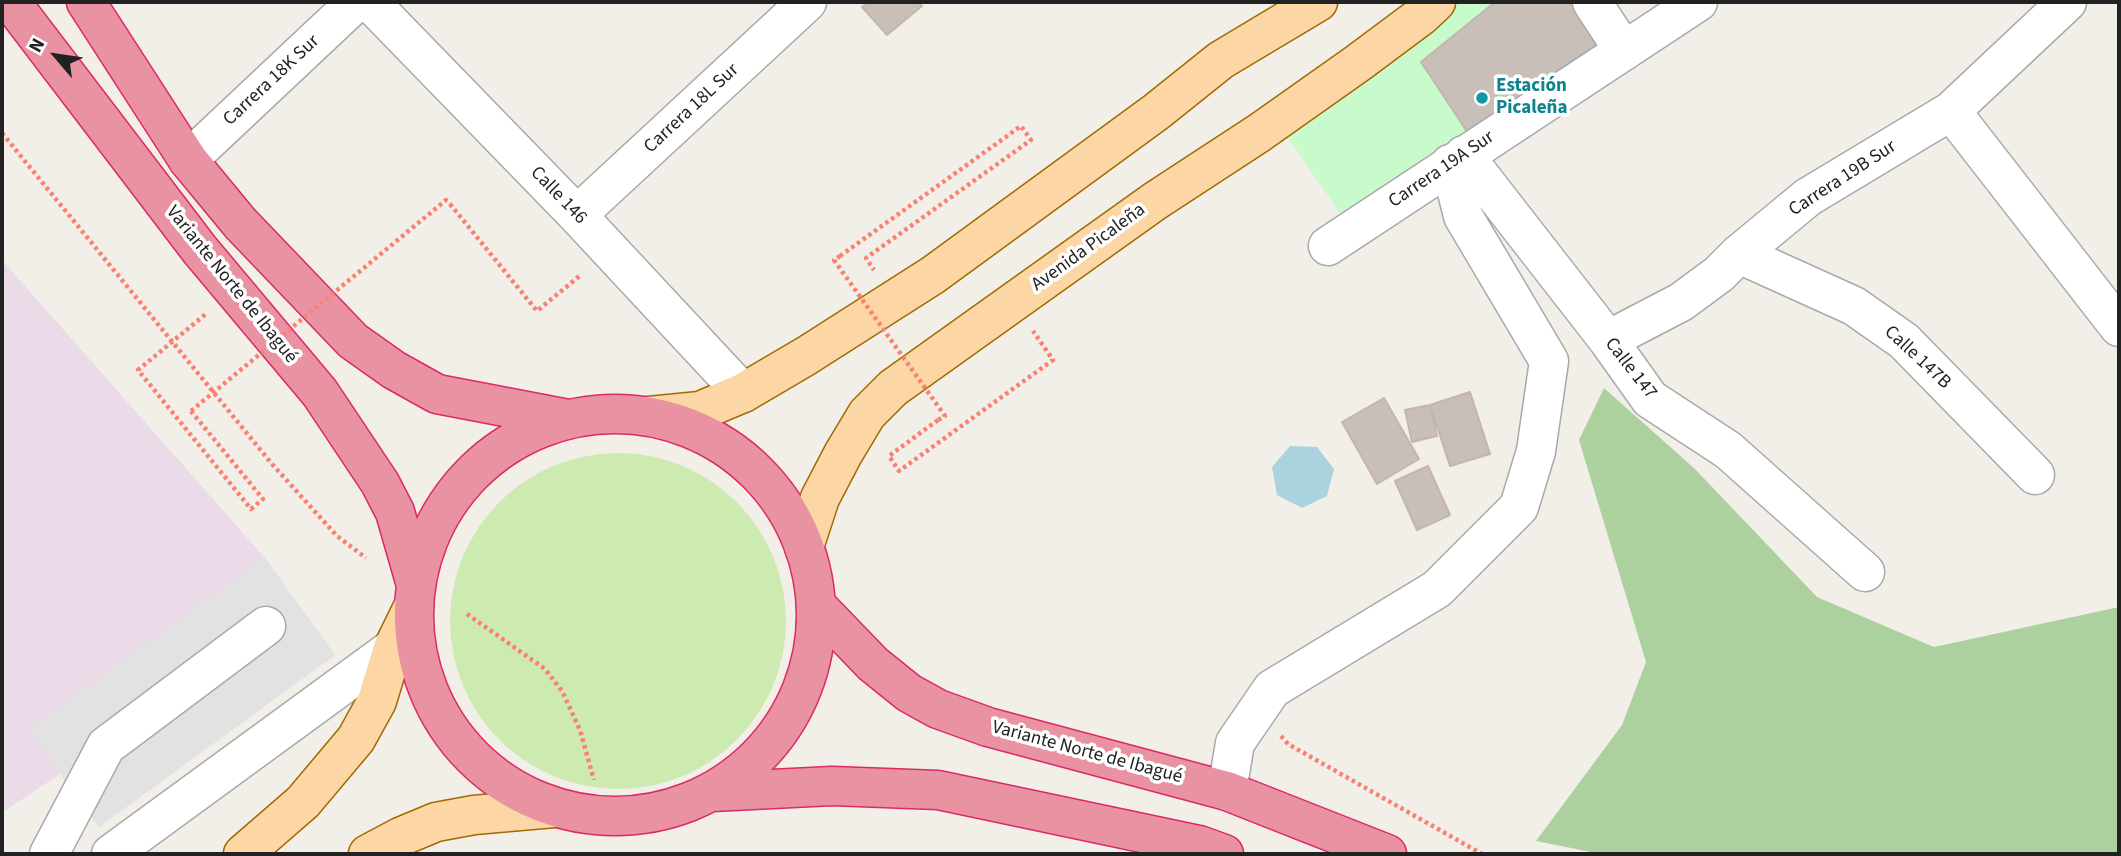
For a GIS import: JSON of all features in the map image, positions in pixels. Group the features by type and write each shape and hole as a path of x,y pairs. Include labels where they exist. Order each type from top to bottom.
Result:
{"highway":[{"name":"Variante Norte de Ibagué","path":"11,2 191,239 320,393 380,483 395,512 415,596"},
{"path":"86,2 188,160 240,223 353,341 394,370 437,394 570,419"},
{"path":"610,413 649,416 690,428 727,448 761,475 786,509 804,547 813,576 815,637 797,699 782,727 762,752 738,774 712,792 682,805 650,814 618,817 585,815 554,808 519,793 488,772 461,746 424,680 416,643 415,596 424,554 437,522 456,493 480,467 507,446 537,430 570,419 610,413"},
{"name":"Variante Norte de Ibagué","path":"816,605 873,664 909,692 938,709 988,727 1227,791 1387,854"},
{"path":"712,792 832,786 938,790 1199,845 1224,854"}],"main road":[{"path":"649,416 700,411 743,393 895,299 933,275 1156,112 1221,60 1318,2"},
{"name":"Avenida Picaleña","path":"804,547 820,498 867,414 893,388 1155,201 1347,71 1436,2"},
{"path":"243,854 303,802 356,739 377,701 393,648 415,596"},
{"path":"368,854 436,822 474,815 554,808"}],"street":[{"name":"Carrera 18K Sur","path":"188,160 356,2"},
{"name":"Calle 146","path":"370,2 577,215 743,393"},
{"name":"Carrera 18L Sur","path":"577,215 807,2"},
{"path":"1592,2 1624,51"},
{"name":"Carrera 19A Sur","path":"1328,246 1698,2"},
{"name":"Carrera 19B Sur","path":"1608,340 1681,302 1719,274 1808,197 1951,111 2067,2"},
{"path":"1951,111 2119,327"},
{"path":"1227,791 1235,743 1272,690 1437,589 1519,507 1536,452 1549,361 1463,216 1457,160"},
{"name":"Calle 147","path":"1457,160 1608,340 1650,399 1728,450 1865,572"},
{"name":"Calle 147B","path":"1739,254 1854,306 1904,341 2035,475"},
{"path":"49,854 106,746 266,626"},
{"path":"111,854 393,648"}],"path":[{"path":"895,299 866,258 1031,139 1021,127 834,260 944,416 889,456 899,471 1054,360 1013,303"},
{"path":"2,133 272,464 337,536 366,558"},
{"path":"234,291 138,370 251,509 263,499 191,411 446,200 537,311 610,251"},
{"path":"467,614 545,669 562,691 580,730 594,780"},
{"path":"1257,709 1288,744 1482,854"}],"shaded area":[{"path":"2,260 265,558 335,655 99,827 60,774 2,813"},
{"path":"265,558 335,655 99,827 29,729"}],"green space":[{"path":"1450,2 1573,2 1601,41 1344,219 1283,131"},
{"path":"1604,388 1695,469 1817,597 1934,647 2119,607 2119,854 1601,854 1536,841 1622,725 1646,662 1579,440"},
{"path":"618,453 651,456 682,466 711,482 737,502 757,528 773,557 783,588 786,621 783,654 773,685 757,714 737,740 711,760 682,776 651,786 618,789 585,786 554,776 525,760 499,740 479,714 463,685 453,654 450,621 453,588 463,557 479,528 499,502 525,482 554,466 585,456"}],"water":[{"path":"1290,446 1317,447 1334,469 1327,496 1302,508 1277,495 1272,467"}],"building":[{"path":"868,2 918,2 922,6 887,35 862,7"},
{"name":"Estación Picaleña","path":"1495,2 1570,2 1601,41 1468,133 1421,62"},
{"path":"1470,392 1490,454 1450,466 1430,405"},
{"path":"1384,398 1419,459 1377,484 1342,422"},
{"path":"1430,405 1437,436 1412,442 1405,410"},
{"path":"1428,466 1450,515 1417,530 1395,481"}],"place":[{"name":"Estación Picaleña","path":"1482,98"}]}
